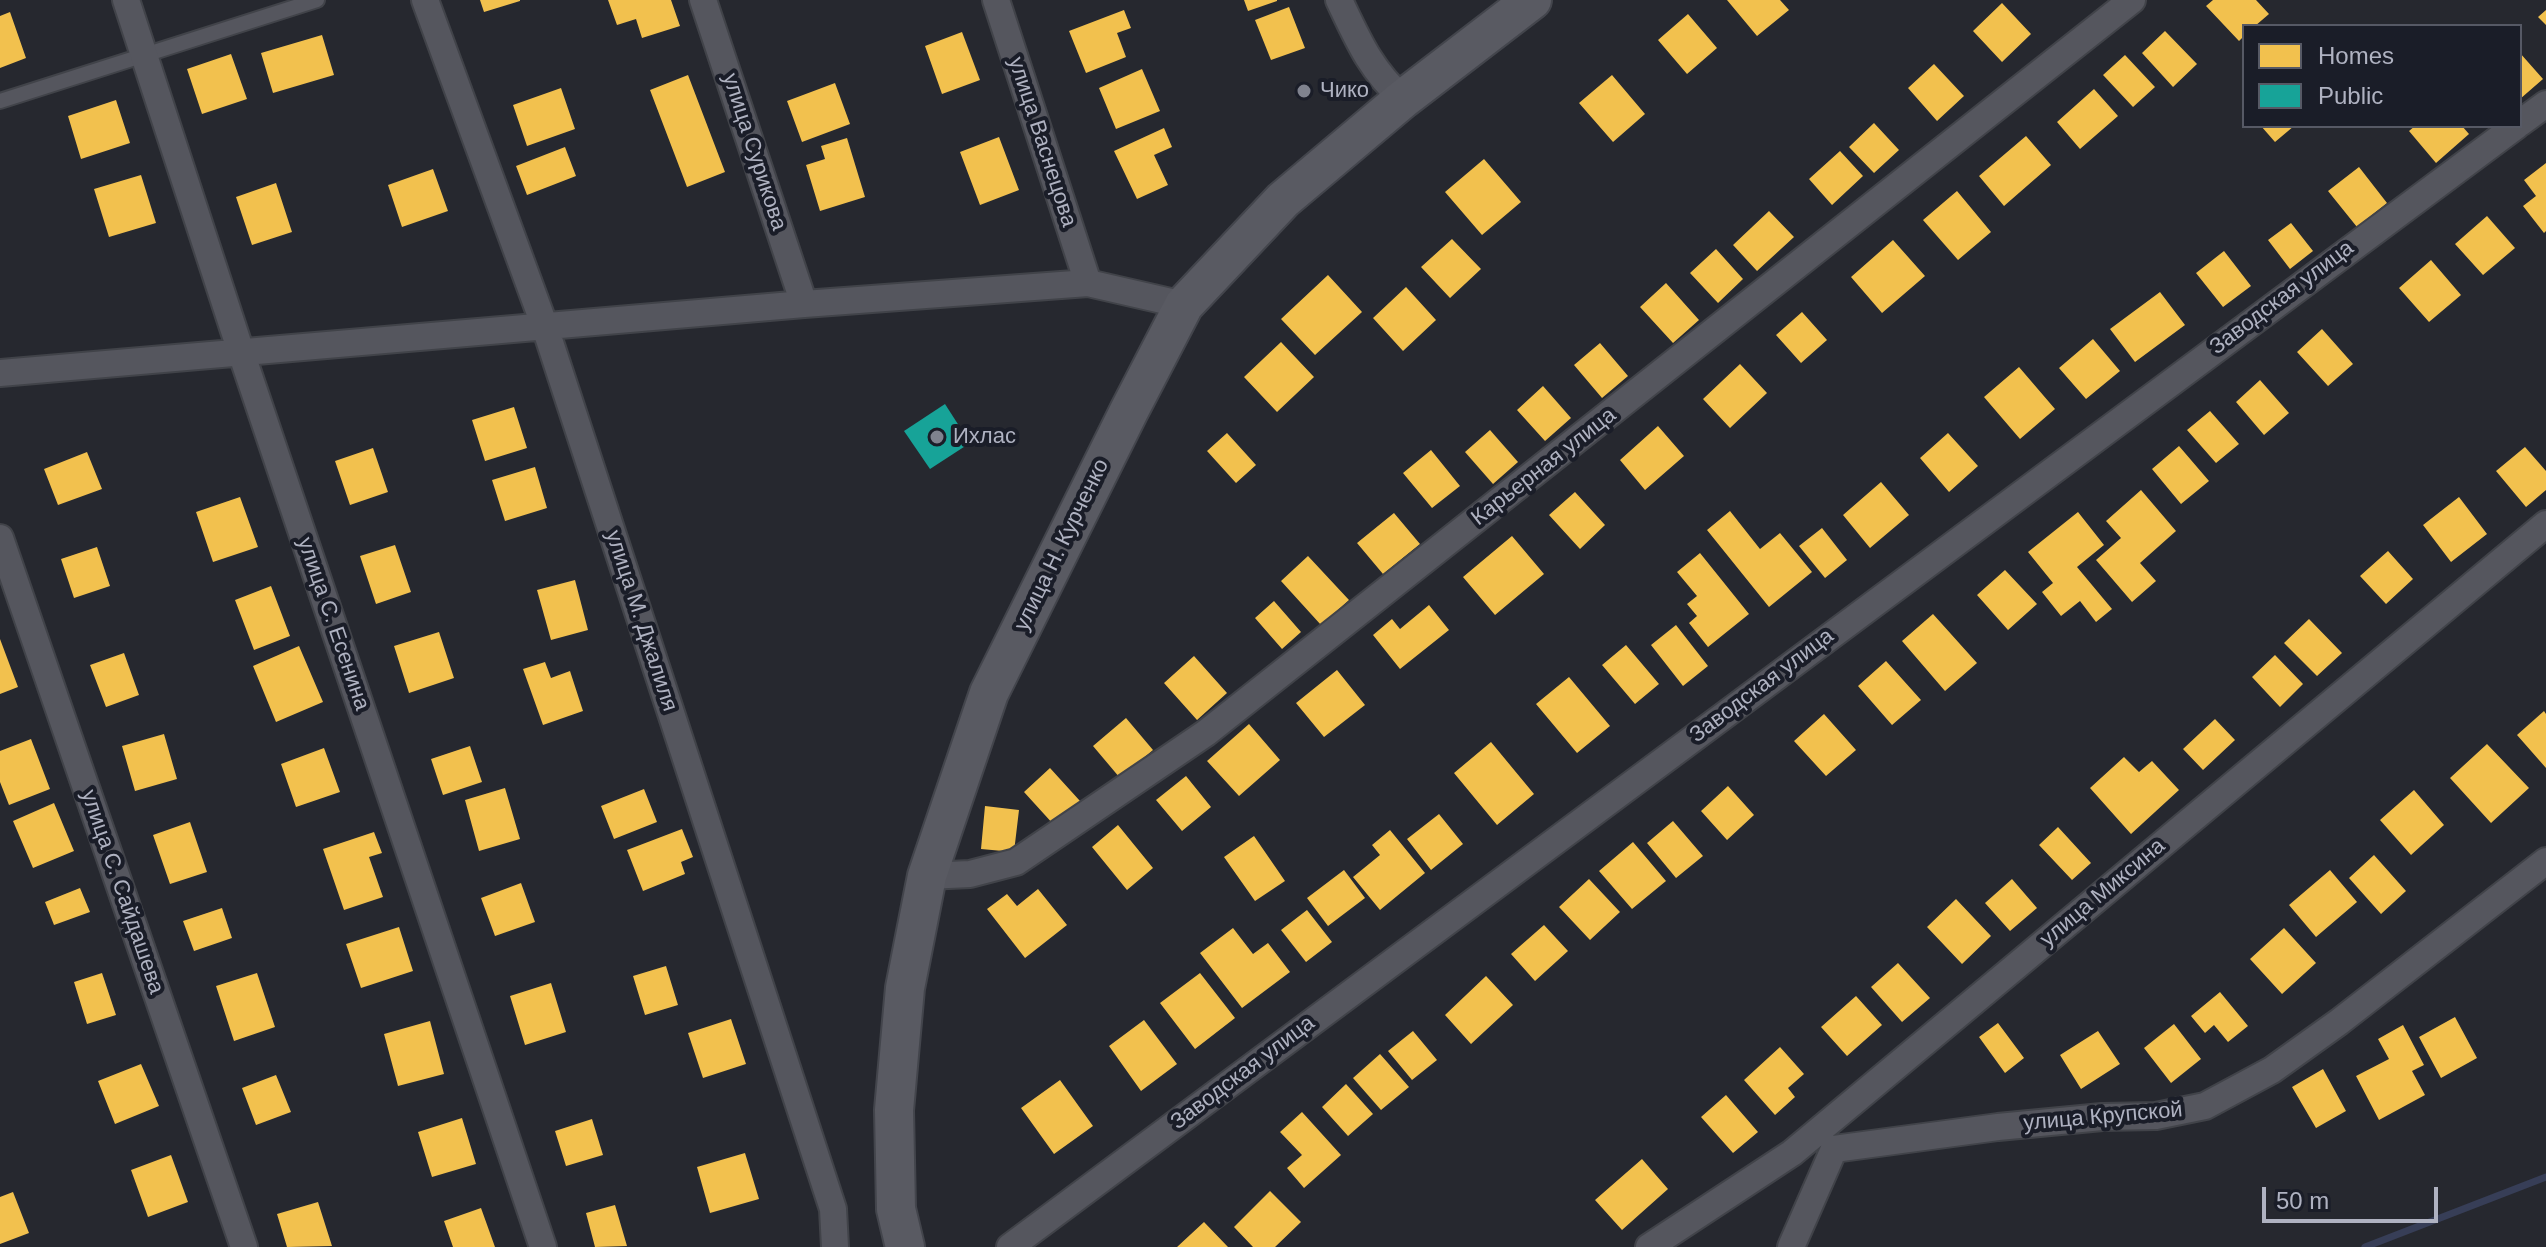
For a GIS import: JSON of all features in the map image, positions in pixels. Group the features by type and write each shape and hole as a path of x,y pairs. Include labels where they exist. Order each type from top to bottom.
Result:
{"main road":[{"name":"улица Н. Курченко","path":"905,1247 896,1209 894,1110 905,988 927,876 989,693 1129,411 1184,305 1283,200 1403,99 1532,0"}],"street":[{"name":"улица С. Есенина","path":"126,0 241,352 543,1247"},
{"name":"улица М. Джалиля","path":"425,0 545,327 833,1209 835,1247"},
{"name":"улица Сурикова","path":"703,0 804,304"},
{"name":"улица Васнецова","path":"996,0 1088,283"},
{"path":"1339,0 1381,79 1403,99"},
{"name":"Карьерная улица","path":"927,876 970,874 1016,862 1206,733 2132,0"},
{"name":"Заводская улица","path":"2522,121 2546,104"},
{"name":"Заводская улица","path":"1010,1247 2513,128"},
{"path":"0,373 804,304 1088,283 1184,305"},
{"name":"улица Миксина","path":"1649,1247 1792,1153 2542,537"},
{"name":"улица С. Сайдашева","path":"0,538 244,1247"},
{"name":"улица Крупской","path":"1834,1149 1998,1127 2102,1117 2156,1116 2205,1106 2283,1062 2339,1022 2546,861"},
{"path":"1791,1247 1834,1149 1870,1089"}],"lane":[{"path":"0,101 317,0"}],"building: Homes":[{"path":"480,0 520,0 520,1 484,12"},
{"path":"608,0 671,0 680,26 642,38 636,19 617,25"},
{"path":"1244,0 1277,0 1277,1 1248,11"},
{"path":"1727,0 1780,0 1789,10 1757,36"},
{"path":"2213,0 2256,0 2269,14 2257,24 2242,24 2242,38 2239,41 2206,6"},
{"path":"2002,3 2031,34 2002,62 1973,31"},
{"path":"1289,7 1305,48 1271,60 1255,20"},
{"path":"1124,10 1131,28 1117,33 1126,57 1086,73 1069,31"},
{"path":"2546,10 2546,25 2538,17"},
{"path":"10,12 26,58 0,68 0,16"},
{"path":"1688,14 1717,48 1687,74 1658,40"},
{"path":"2165,31 2197,64 2173,87 2142,53"},
{"path":"962,32 980,80 942,94 925,46"},
{"path":"322,35 334,75 273,93 261,53"},
{"path":"231,54 247,99 202,114 187,69"},
{"path":"2125,55 2155,87 2133,107 2103,75"},
{"path":"2522,55 2543,79 2522,97"},
{"path":"1934,64 1964,96 1937,121 1908,88"},
{"path":"1142,69 1160,111 1116,129 1099,88"},
{"path":"688,75 725,172 687,187 650,90"},
{"path":"1612,75 1645,114 1613,142 1579,103"},
{"path":"835,83 850,124 802,142 787,101"},
{"path":"561,88 575,129 527,146 513,105"},
{"path":"2094,89 2118,116 2080,149 2057,122"},
{"path":"116,100 130,143 81,159 68,116"},
{"path":"1874,123 1899,150 1874,173 1849,147"},
{"path":"1164,128 1172,147 1154,155 1168,185 1137,199 1114,151"},
{"path":"2263,128 2292,128 2275,142"},
{"path":"2413,128 2464,128 2469,134 2436,163 2409,131"},
{"path":"2026,136 2051,165 2004,206 1979,176"},
{"path":"999,137 1019,190 980,205 960,152"},
{"path":"847,138 865,197 820,211 806,165 825,159 821,146"},
{"path":"565,147 576,176 527,195 516,166"},
{"path":"1840,151 1863,176 1832,205 1809,179"},
{"path":"1484,159 1521,202 1482,235 1445,192"},
{"path":"2546,163 2544,233 2523,206 2536,196 2524,180"},
{"path":"2359,167 2387,203 2357,227 2328,191"},
{"path":"433,169 448,211 402,227 388,185"},
{"path":"141,175 156,223 109,237 94,189"},
{"path":"276,183 292,232 252,245 236,197"},
{"path":"1957,191 1991,232 1958,260 1923,220"},
{"path":"1769,211 1794,237 1757,271 1733,245"},
{"path":"2487,216 2515,248 2483,275 2455,244"},
{"path":"2291,223 2313,251 2290,269 2268,240"},
{"path":"1452,239 1481,269 1450,298 1421,267"},
{"path":"1893,240 1925,276 1882,313 1851,277"},
{"path":"1716,249 1743,279 1718,303 1690,273"},
{"path":"2224,251 2251,286 2223,307 2196,273"},
{"path":"2431,260 2461,295 2429,322 2399,288"},
{"path":"1328,275 1362,312 1315,355 1281,319"},
{"path":"1666,283 1699,320 1673,343 1640,307"},
{"path":"1406,287 1436,320 1403,351 1373,318"},
{"path":"2160,292 2185,325 2135,362 2110,329"},
{"path":"1802,312 1827,340 1801,363 1776,335"},
{"path":"2322,329 2353,364 2328,386 2297,352"},
{"path":"2093,339 2120,371 2086,399 2059,368"},
{"path":"1281,342 1314,377 1277,412 1244,377"},
{"path":"1600,343 1628,376 1602,398 1574,365"},
{"path":"1740,364 1767,393 1730,428 1703,399"},
{"path":"2019,367 2055,409 2020,439 1984,397"},
{"path":"2260,380 2289,413 2264,435 2236,402"},
{"path":"1543,386 1571,418 1545,441 1517,410"},
{"path":"514,407 527,448 485,461 472,420"},
{"path":"2210,411 2239,444 2216,463 2187,430"},
{"path":"1658,426 1684,456 1645,490 1620,460"},
{"path":"1490,430 1518,462 1493,484 1465,452"},
{"path":"1227,433 1256,465 1236,483 1207,451"},
{"path":"1948,433 1978,466 1949,492 1920,458"},
{"path":"2179,446 2209,481 2181,504 2152,469"},
{"path":"2525,447 2546,471 2546,490 2526,507 2496,471"},
{"path":"373,448 388,492 350,505 335,461"},
{"path":"1431,450 1460,486 1432,508 1403,473"},
{"path":"87,452 102,489 58,505 44,469"},
{"path":"535,467 547,508 505,521 492,480"},
{"path":"1881,482 1909,515 1870,548 1843,515"},
{"path":"2141,490 2176,531 2140,563 2156,581 2132,602 2096,560 2121,538 2106,521"},
{"path":"1575,492 1605,525 1580,549 1549,515"},
{"path":"240,497 258,547 213,562 196,512"},
{"path":"2459,497 2487,534 2451,562 2423,525"},
{"path":"1730,511 1760,549 1780,533 1812,572 1769,607 1707,530"},
{"path":"2078,512 2104,545 2077,567 2112,609 2096,622 2080,601 2061,616 2042,592 2053,583 2028,552"},
{"path":"1394,513 1420,544 1383,574 1357,543"},
{"path":"1822,528 1847,560 1825,578 1799,546"},
{"path":"1512,536 1544,574 1495,615 1463,577"},
{"path":"395,545 411,592 376,604 360,556"},
{"path":"97,547 110,586 74,598 61,559"},
{"path":"2388,551 2413,579 2386,604 2360,576"},
{"path":"1700,553 1749,614 1708,647 1689,623 1697,616 1687,604 1697,596 1677,572"},
{"path":"1308,556 1349,600 1321,625 1281,581"},
{"path":"2005,570 2037,604 2008,630 1977,595"},
{"path":"575,580 588,630 551,640 537,590"},
{"path":"271,586 290,636 254,650 235,600"},
{"path":"1274,601 1301,632 1282,649 1255,618"},
{"path":"1429,605 1449,630 1400,669 1373,635 1392,619 1400,629"},
{"path":"1933,614 1977,663 1945,691 1902,641"},
{"path":"2309,619 2342,653 2317,676 2284,643"},
{"path":"1676,625 1708,666 1683,686 1651,645"},
{"path":"439,632 454,678 409,693 394,646"},
{"path":"0,639 18,687 0,694"},
{"path":"1626,645 1659,684 1635,704 1602,665"},
{"path":"299,646 323,702 276,722 253,666"},
{"path":"124,653 139,695 106,707 90,665"},
{"path":"2275,655 2303,684 2280,707 2252,677"},
{"path":"1194,656 1227,693 1197,720 1164,683"},
{"path":"1886,661 1921,700 1892,725 1858,686"},
{"path":"545,662 551,678 570,671 583,711 543,725 523,669"},
{"path":"1337,670 1365,705 1324,737 1296,703"},
{"path":"1569,677 1610,726 1577,753 1536,704"},
{"path":"2544,711 2546,714 2546,768 2517,735"},
{"path":"1824,714 1856,750 1826,776 1794,741"},
{"path":"1126,718 1153,750 1120,778 1093,746"},
{"path":"2215,719 2235,740 2203,770 2183,749"},
{"path":"1249,724 1280,760 1239,796 1207,761"},
{"path":"164,734 177,779 135,791 122,746"},
{"path":"31,739 50,789 9,805 0,782 0,751"},
{"path":"1491,742 1534,794 1497,825 1454,773"},
{"path":"2487,744 2529,788 2491,823 2450,778"},
{"path":"470,746 482,782 443,795 431,759"},
{"path":"324,748 340,792 296,807 281,764"},
{"path":"2124,757 2139,772 2152,761 2179,790 2131,834 2090,788"},
{"path":"1050,768 1080,801 1054,825 1024,792"},
{"path":"1186,776 1211,807 1182,831 1156,800"},
{"path":"1728,786 1754,815 1727,840 1701,811"},
{"path":"505,788 520,839 479,851 465,800"},
{"path":"644,789 657,822 614,839 601,806"},
{"path":"2414,790 2444,825 2411,855 2380,820"},
{"path":"54,803 74,851 33,868 13,821"},
{"path":"985,806 1019,810 1014,852 981,849"},
{"path":"1439,814 1463,844 1431,870 1407,839"},
{"path":"1673,821 1703,856 1676,878 1647,843"},
{"path":"190,822 207,872 170,884 153,835"},
{"path":"1118,825 1153,868 1127,890 1092,847"},
{"path":"2058,827 2091,863 2072,880 2039,845"},
{"path":"682,829 693,857 681,862 685,874 643,891 627,850"},
{"path":"1390,830 1425,873 1380,910 1353,877 1380,855 1372,845"},
{"path":"374,832 382,853 369,857 383,897 344,910 323,849"},
{"path":"1254,836 1285,881 1255,901 1224,857"},
{"path":"1633,842 1666,881 1632,909 1599,871"},
{"path":"2374,855 2406,891 2381,914 2349,878"},
{"path":"1344,870 1365,898 1328,926 1307,898"},
{"path":"2330,870 2357,902 2316,937 2289,905"},
{"path":"1589,879 1620,912 1590,940 1559,907"},
{"path":"2012,879 2037,908 2010,931 1985,903"},
{"path":"521,883 535,922 495,936 481,898"},
{"path":"80,888 90,912 54,925 45,902"},
{"path":"1038,889 1067,925 1025,958 987,909 1007,894 1017,906"},
{"path":"1956,899 1991,936 1962,964 1927,927"},
{"path":"222,908 232,938 194,951 183,921"},
{"path":"1307,910 1332,942 1306,962 1281,930"},
{"path":"1544,925 1568,951 1535,981 1511,954"},
{"path":"399,927 413,971 361,988 346,944"},
{"path":"1233,928 1253,954 1268,943 1290,972 1242,1008 1200,953"},
{"path":"2284,928 2316,963 2282,994 2250,959"},
{"path":"1898,963 1930,998 1902,1022 1871,987"},
{"path":"666,966 678,1005 645,1015 633,976"},
{"path":"102,973 116,1015 87,1024 74,982"},
{"path":"257,973 275,1027 234,1041 216,986"},
{"path":"1200,973 1235,1018 1195,1049 1160,1003"},
{"path":"1486,976 1513,1005 1471,1044 1445,1015"},
{"path":"551,983 566,1032 525,1045 510,996"},
{"path":"2220,992 2248,1026 2228,1042 2214,1025 2205,1033 2191,1016"},
{"path":"1856,996 1882,1025 1847,1056 1821,1027"},
{"path":"2455,1017 2477,1058 2441,1078 2419,1037"},
{"path":"731,1019 746,1064 703,1078 688,1033"},
{"path":"1144,1020 1177,1064 1141,1091 1109,1046"},
{"path":"430,1021 444,1074 398,1086 384,1034"},
{"path":"1998,1023 2024,1058 2005,1073 1979,1037"},
{"path":"2174,1024 2201,1059 2171,1083 2144,1048"},
{"path":"2403,1025 2424,1065 2412,1071 2425,1095 2379,1120 2356,1076 2389,1059 2378,1039"},
{"path":"1413,1031 1437,1060 1412,1080 1388,1051"},
{"path":"2098,1031 2120,1064 2081,1089 2060,1055"},
{"path":"1780,1047 1804,1074 1788,1088 1795,1097 1775,1115 1744,1080"},
{"path":"1380,1054 1409,1087 1381,1110 1353,1078"},
{"path":"141,1064 159,1106 115,1124 98,1081"},
{"path":"2323,1069 2346,1111 2316,1128 2292,1087"},
{"path":"276,1075 291,1112 256,1125 242,1088"},
{"path":"1060,1080 1093,1126 1054,1154 1021,1108"},
{"path":"1346,1084 1373,1114 1348,1136 1322,1107"},
{"path":"1726,1095 1758,1132 1733,1153 1701,1117"},
{"path":"1302,1112 1341,1155 1304,1188 1287,1168 1302,1155 1280,1132"},
{"path":"462,1118 476,1164 432,1177 418,1132"},
{"path":"592,1119 603,1155 566,1166 555,1131"},
{"path":"745,1153 759,1199 710,1213 697,1167"},
{"path":"171,1155 188,1202 148,1217 131,1170"},
{"path":"1642,1159 1668,1189 1622,1230 1595,1200"},
{"path":"1270,1191 1301,1222 1275,1247 1253,1247 1234,1227"},
{"path":"13,1192 29,1233 0,1244 0,1197"},
{"path":"318,1202 332,1246 287,1247 277,1214"},
{"path":"615,1205 627,1246 595,1247 586,1213"},
{"path":"481,1208 495,1247 453,1247 444,1221"},
{"path":"1204,1222 1228,1247 1177,1247"}],"building: Public":[{"name":"Ихлас","path":"945,404 970,443 930,469 904,431"}],"waterway":[{"path":"2365,1247 2546,1177"}],"place":[{"name":"Чико","path":"1304,91"},
{"name":"Ихлас","path":"937,437"}]}
